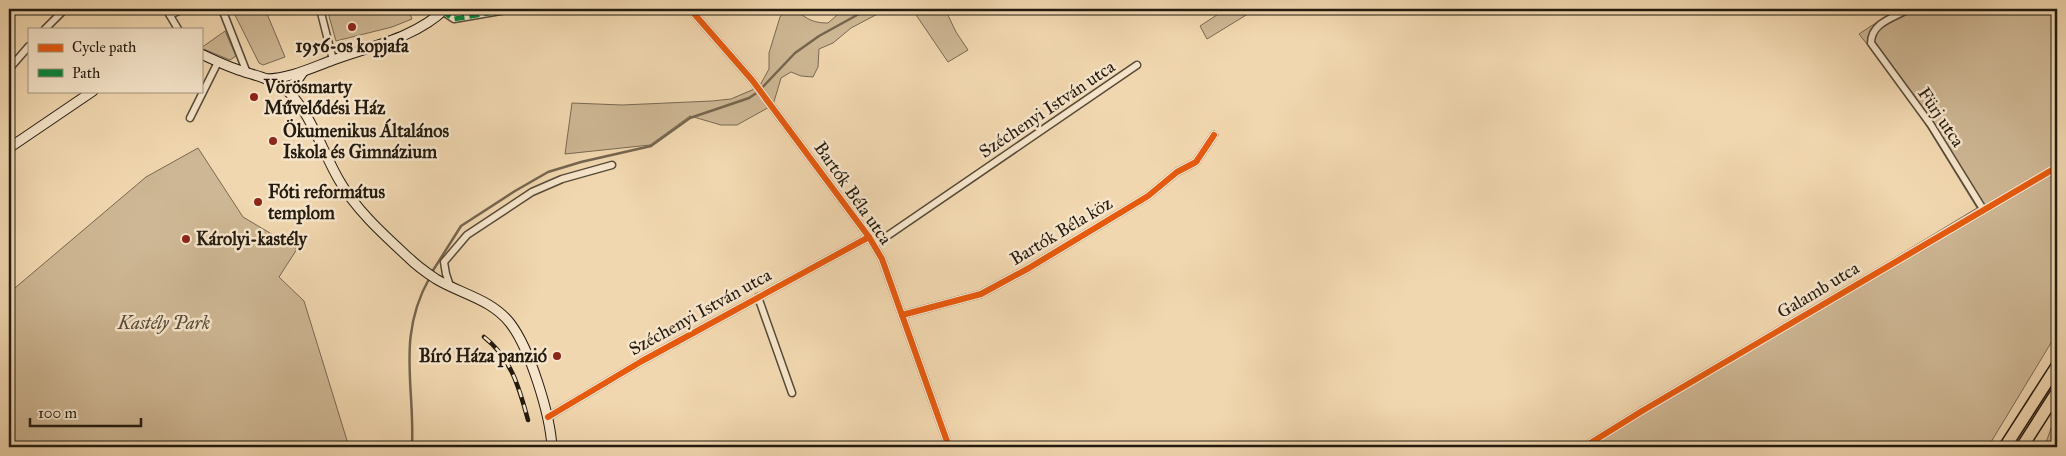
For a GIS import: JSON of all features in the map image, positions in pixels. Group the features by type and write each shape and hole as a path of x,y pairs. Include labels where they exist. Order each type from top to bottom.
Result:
{"highway":[{"path":"2005,447 2057,366"},
{"path":"2022,447 2057,392"}],"main road":[{"path":"285,89 286,80 333,60 406,34 444,10"},
{"path":"202,54 264,78 285,89 295,100 351,198 386,236 435,278 493,306 510,324 520,337 548,417 552,447"},
{"path":"264,78 298,76"},
{"path":"295,100 298,76"},
{"path":"9,148 92,92"}],"street":[{"path":"46,28 65,9"},
{"path":"177,28 168,12 183,9"},
{"path":"222,9 247,73"},
{"path":"320,9 333,60"},
{"path":"444,10 454,19 512,9"},
{"name":"Bartók Béla utca","path":"690,9 752,80 869,237 882,259 949,447"},
{"name":"Fürj utca","path":"1909,9 1876,28 1871,33 1872,43 1931,125 1983,210"},
{"path":"2054,9 2057,13"},
{"path":"9,68 28,47"},
{"path":"190,118 218,62"},
{"name":"Széchenyi István utca","path":"874,246 1138,65"},
{"name":"Bartók Béla köz","path":"902,315 981,294 1029,268 1148,196 1177,172 1196,162 1214,135"},
{"path":"450,286 444,262 467,235 532,192 562,179 612,165"},
{"name":"Galamb utca","path":"1584,447 1642,411 2057,168"},
{"name":"Széchenyi István utca","path":"548,417 642,360 869,237"},
{"path":"758,297 792,393"}],"green space":[{"path":"232,9 265,9 285,57 263,65 259,63"},
{"path":"327,9 408,9 412,19 392,27 336,41"},
{"path":"787,9 810,20 828,23 844,9 887,9 851,28 833,43 819,49 818,67 813,77 801,76 791,72 781,78 773,105 737,125 721,125 690,116 650,145 565,154 572,103 622,105 712,101 731,99 759,87 769,69 769,53 780,17"},
{"path":"912,9 945,9 956,32 968,50 948,62"},
{"path":"1226,9 1256,9 1207,39 1200,26"},
{"path":"1897,9 2057,9 2057,333 1988,447 1583,447 1977,208 1910,99 1859,34"},
{"path":"225,31 236,56 230,60 202,47"},
{"name":"Kastély Park","path":"198,148 243,217 297,249 279,277 304,301 349,447 9,447 9,293 146,177"},
{"path":"2057,416 2057,447 2043,447 2053,423"}],"waterway":[{"path":"432,272 461,226 515,191 548,172 581,162 651,146 690,118 749,98 758,92 795,53 819,36 868,9"},
{"path":"412,447 410,341 413,320 430,277"}],"railway":[{"path":"484,337 501,354 513,374 528,420"}],"marked path":[{"path":"442,11 454,19 512,9"}],"cycle path":[{"path":"690,9 752,80 869,237 882,259 949,447"},
{"path":"902,315 981,294 1029,268 1148,196 1177,172 1196,162 1214,135"},
{"path":"1584,447 2057,167"},
{"path":"548,417 642,361 869,237"}],"place":[{"name":"1956-os kopjafa","path":"352,27"},
{"name":"Vörösmarty Művelődési Ház","path":"254,97"},
{"name":"Ökumenikus Általános Iskola és Gimnázium","path":"273,141"},
{"name":"Fóti református templom","path":"258,202"},
{"name":"Károlyi-kastély","path":"186,239"},
{"name":"Bíró Háza panzió","path":"557,356"}]}
